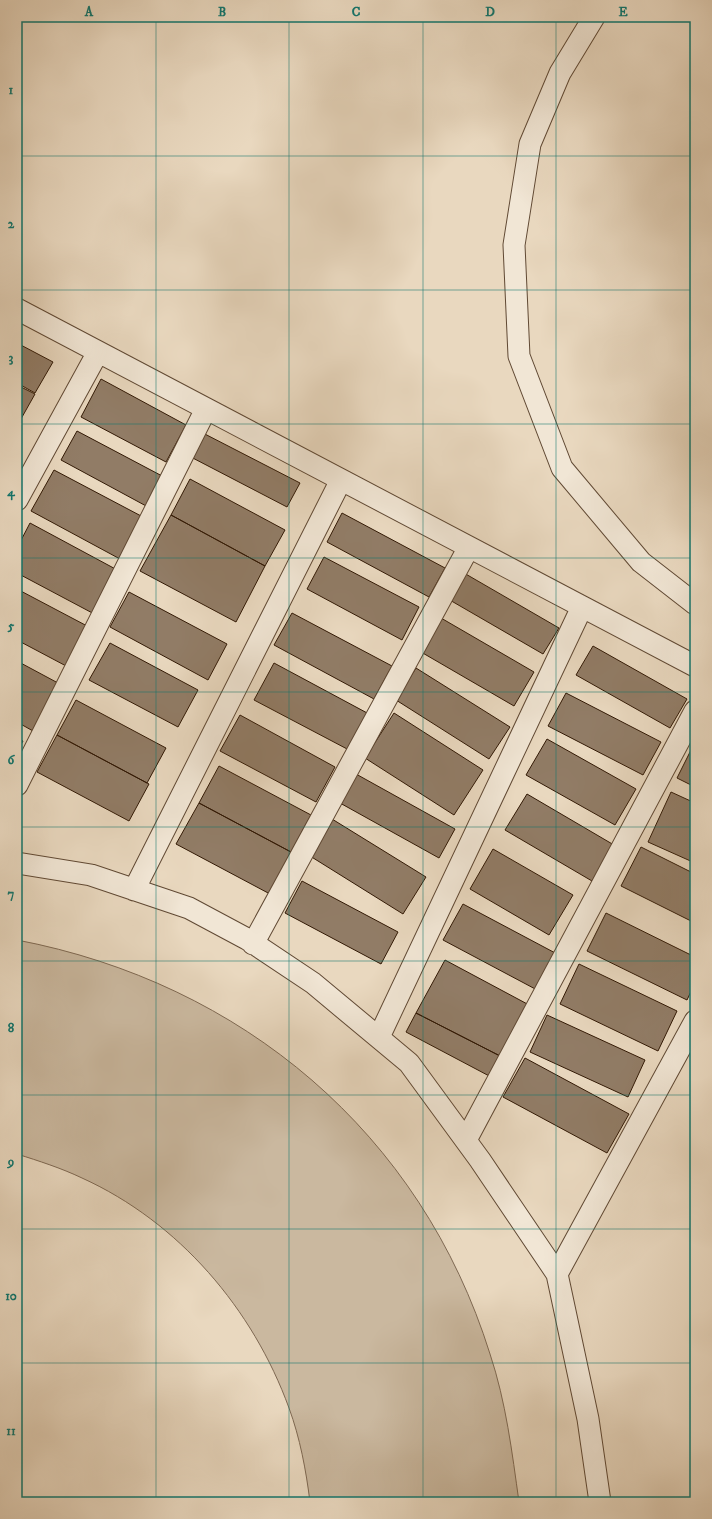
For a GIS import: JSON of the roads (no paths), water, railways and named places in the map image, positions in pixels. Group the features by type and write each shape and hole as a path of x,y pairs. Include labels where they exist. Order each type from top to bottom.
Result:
{"street":[{"path":"594,17 560,73 530,144 514,245 519,356 562,468 641,562 695,604"},
{"path":"17,310 695,666"},
{"path":"17,500 98,352"},
{"path":"17,785 206,409"},
{"path":"134,890 342,480"},
{"path":"253,944 469,547"},
{"path":"379,1037 582,607"},
{"path":"466,1140 695,711"},
{"path":"17,863 91,875 189,908 253,944 313,983 409,1063 466,1140 557,1274 588,1420 600,1502"},
{"path":"557,1274 695,1021"}]}
